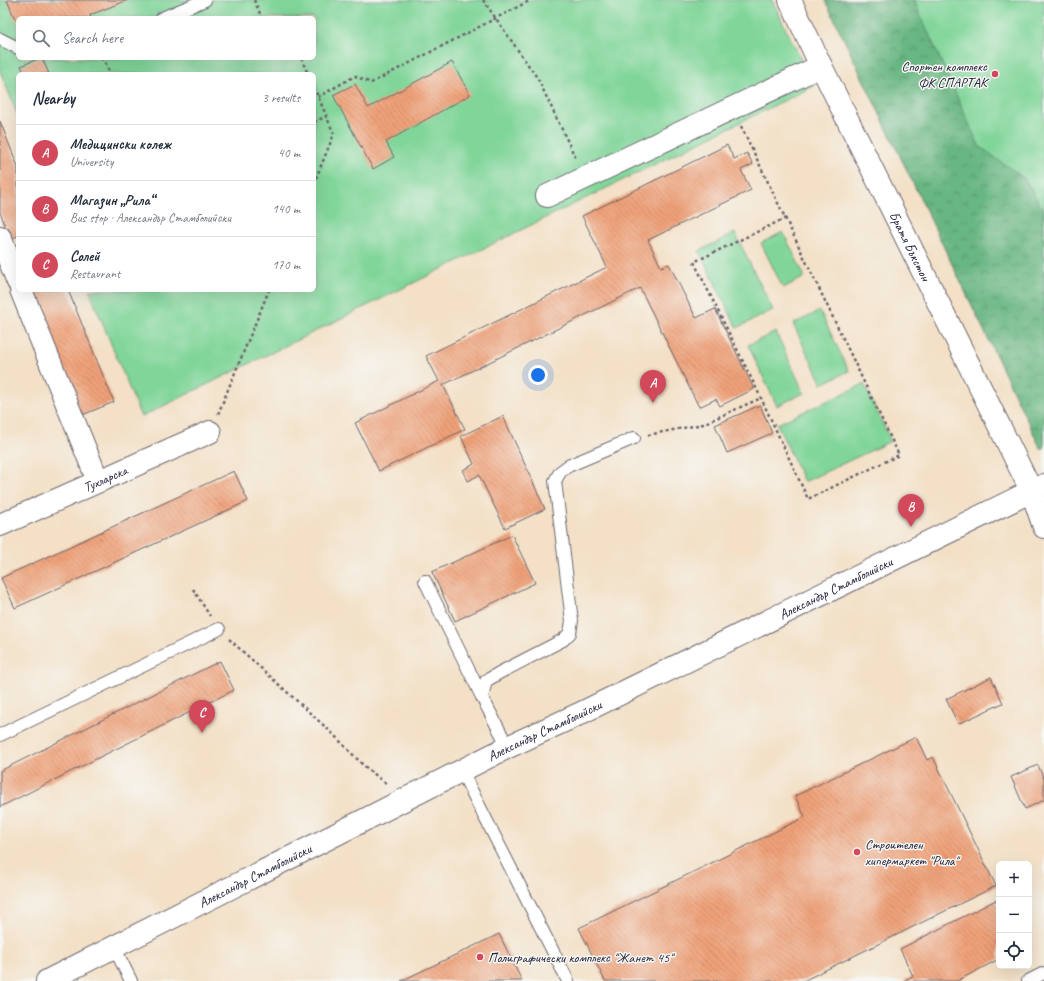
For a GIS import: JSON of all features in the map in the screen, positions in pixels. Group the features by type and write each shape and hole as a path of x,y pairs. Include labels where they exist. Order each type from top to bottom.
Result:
{"street":[{"name":"Братя Бъкстон","path":"790,0 821,66 1038,489 1044,527"},
{"path":"547,196 821,66"},
{"path":"0,237 16,277"},
{"path":"22,292 98,481"},
{"name":"Тухларска","path":"0,525 210,432"},
{"name":"Александър Стамболийски","path":"47,981 461,770 579,714 1038,489"}],"lane":[{"path":"167,16 205,0"},
{"path":"0,39 16,47"},
{"path":"482,697 486,681 563,640 570,633 572,621 555,481 560,472 568,466 634,438"},
{"path":"425,581 508,747"},
{"path":"0,735 219,630"},
{"path":"461,770 568,981"},
{"path":"114,947 131,981"},
{"path":"1028,981 1044,973"}],"path":[{"path":"254,0 261,16"},
{"path":"483,0 538,79 585,178"},
{"path":"318,97 355,76 371,83 531,0"},
{"path":"103,60 109,72"},
{"path":"302,60 307,72"},
{"path":"316,92 334,134 316,178"},
{"path":"732,108 786,218 899,455 808,499 761,398 694,262 786,218"},
{"path":"316,121 327,116"},
{"path":"210,432 268,292"},
{"path":"634,438 704,424 761,398"},
{"path":"193,589 219,630 332,733 363,765 407,798"}],"green space":[{"path":"0,0 772,0 814,86 141,417 90,292 316,292 316,72 16,72 16,111 0,71"},
{"path":"825,0 1044,0 1044,448 1041,449"},
{"path":"825,0 915,0 915,3 979,146 1025,179 1044,212 1044,448 1041,449"},
{"path":"783,232 805,277 783,288 761,243"},
{"path":"735,233 773,310 737,328 699,251"},
{"path":"820,311 849,371 822,384 793,324"},
{"path":"776,332 804,393 777,406 748,345"},
{"path":"864,384 891,441 804,482 777,424"}],"building":[{"path":"7,0 128,0 90,16 16,16 16,20"},
{"path":"35,60 43,60 48,72 24,72 21,66"},
{"path":"452,62 470,95 386,142 394,157 373,169 333,95 355,84 368,108"},
{"path":"0,121 16,162 16,237 10,239 0,212"},
{"path":"727,145 734,159 747,153 753,164 741,170 751,190 648,240 661,267 669,264 696,318 715,309 754,389 720,406 716,399 699,407 640,288 443,385 465,429 379,471 355,423 439,381 426,356 607,267 582,216"},
{"path":"29,292 69,292 114,402 80,416"},
{"path":"760,405 772,433 727,453 715,425"},
{"path":"503,416 545,509 505,528 479,475 468,481 463,470 474,464 461,436"},
{"path":"234,471 248,501 15,608 1,578"},
{"path":"512,535 535,583 455,621 432,572"},
{"path":"220,661 234,690 0,807 0,771"},
{"path":"991,677 1003,703 958,724 946,699"},
{"name":"Строителен хипермаркет \"Рила\"","path":"916,737 927,760 933,757 996,886 803,981 605,981 579,928 805,817 795,796"},
{"path":"1038,765 1044,779 1044,800 1025,809 1011,777"},
{"path":"996,900 996,961 957,981 903,981 913,976 900,949"},
{"name":"Полиграфически комплекс \"Жанет 45\"","path":"499,934 522,981 401,981"}],"place":[{"name":"Спортен комплекс ФК СПАРТАК","path":"995,74"},
{"name":"Медицински колеж","path":"653,403"},
{"name":"Магазин „Рила“","path":"911,527"},
{"name":"Солей","path":"202,733"},
{"name":"Строителен хипермаркет \"Рила\"","path":"857,852"},
{"name":"Полиграфически комплекс \"Жанет 45\"","path":"480,957"}]}
